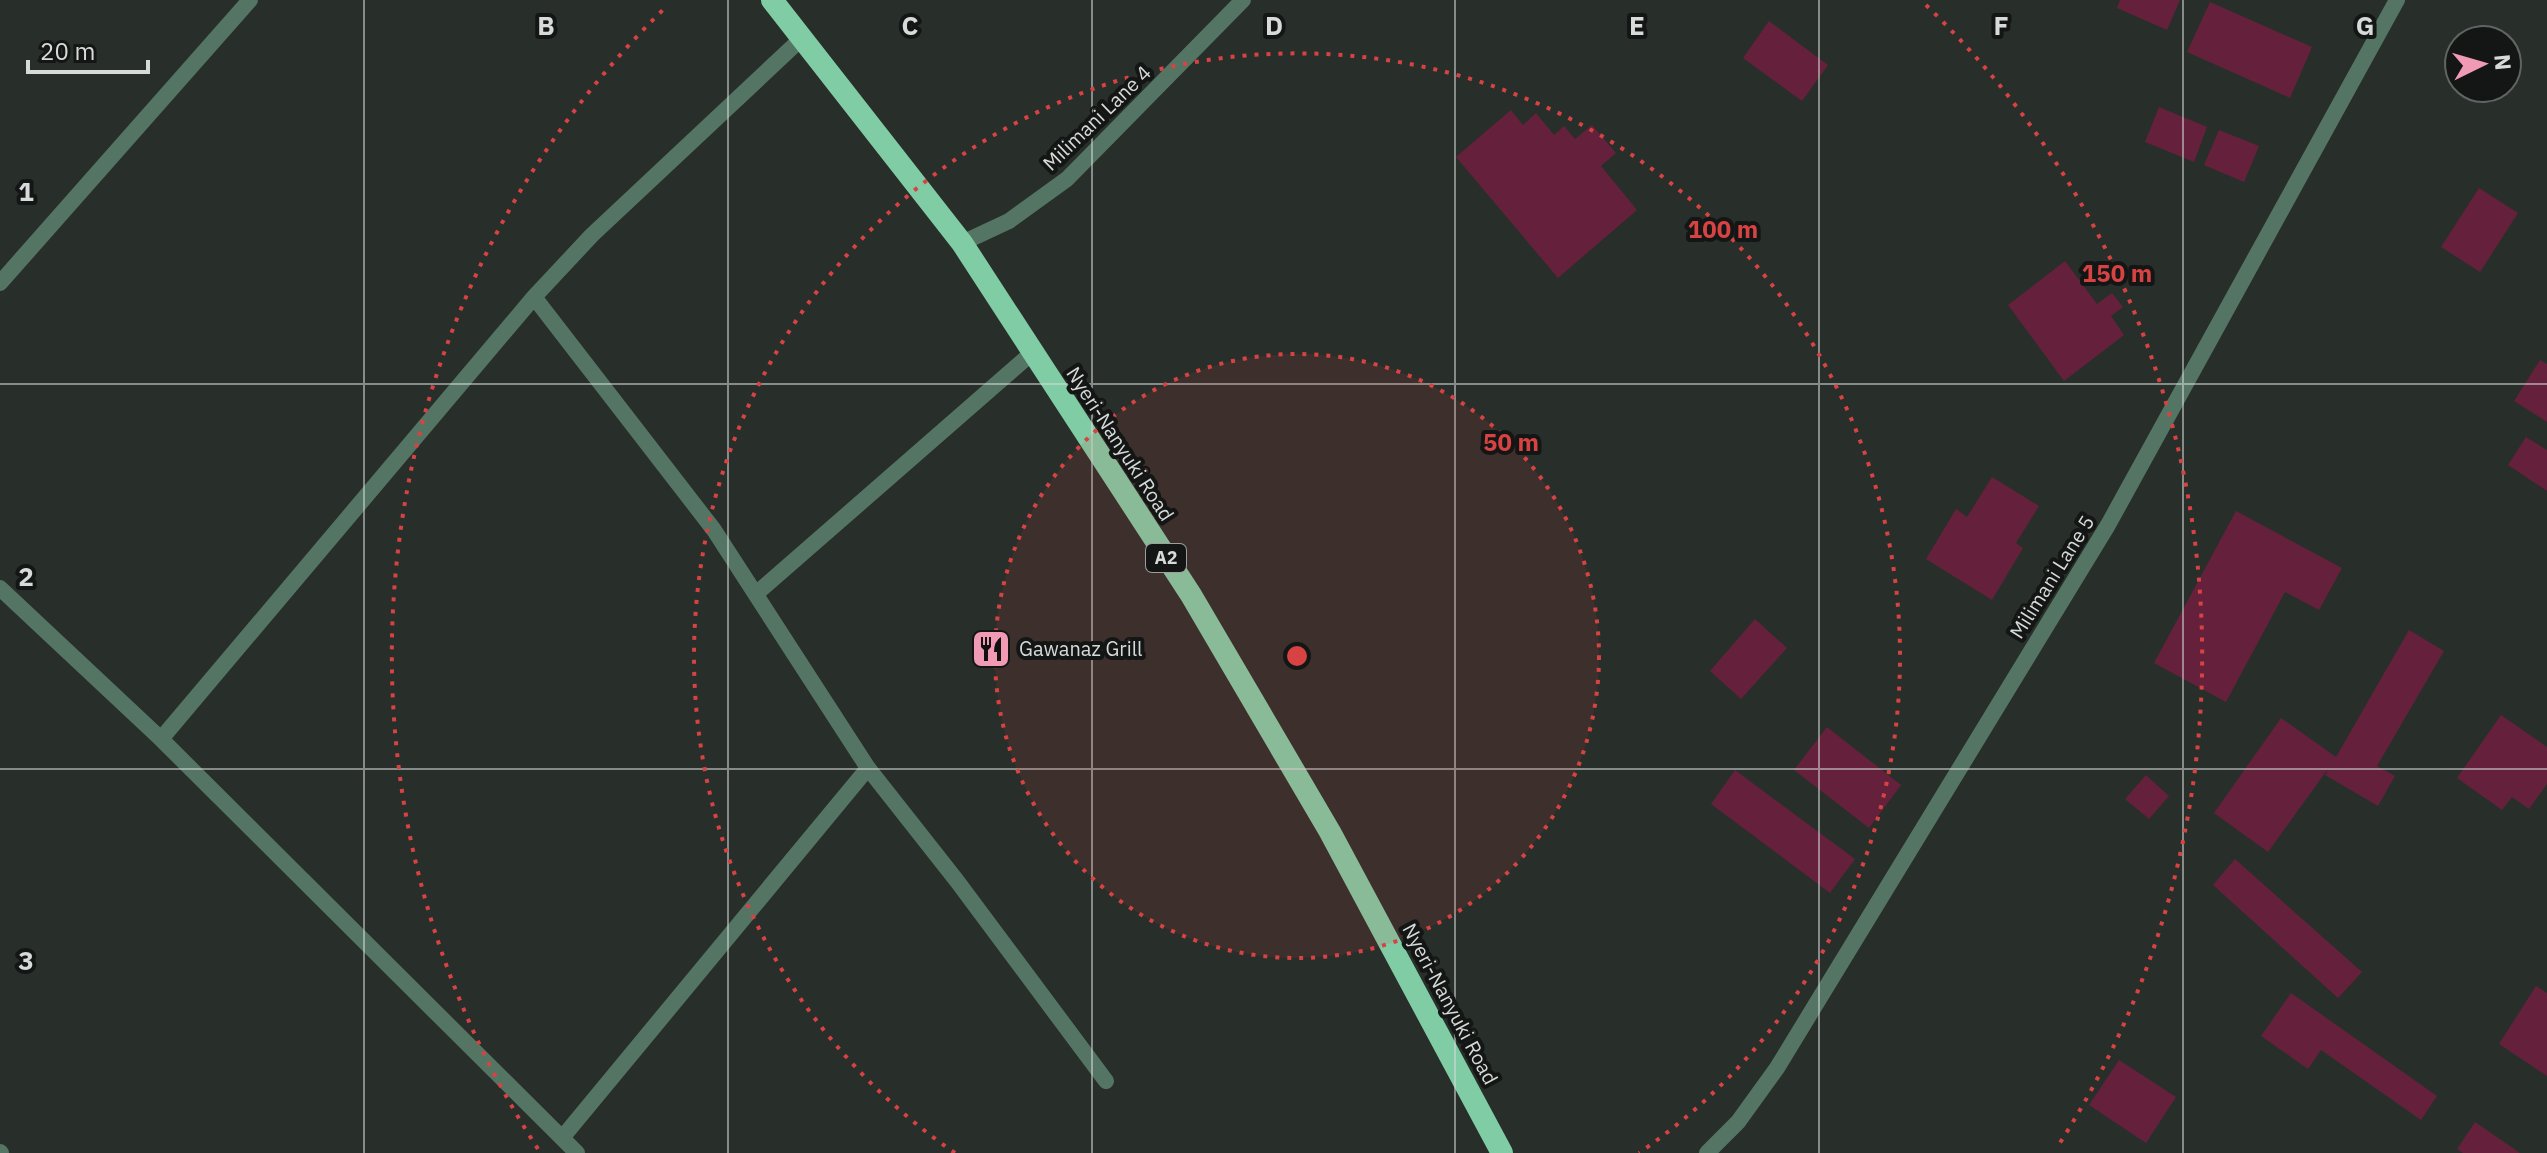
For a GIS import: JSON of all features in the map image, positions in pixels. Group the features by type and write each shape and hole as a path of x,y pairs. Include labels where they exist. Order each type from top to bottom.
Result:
{"highway":[{"name":"Nyeri-Nanyuki Road","path":"772,0 962,243 1191,595 1330,832 1502,1153"}],"street":[{"path":"0,283 250,0"},
{"name":"Milimani Lane 4","path":"962,243 1009,221 1067,179 1243,0"},
{"name":"Milimani Lane 5","path":"1707,1153 1738,1122 1777,1068 2108,525 2397,0"},
{"path":"161,739 534,297 592,235 801,39"},
{"path":"534,297 714,530 868,768 957,881 1106,1081"},
{"path":"757,593 1032,353"},
{"path":"0,588 161,739 577,1153"},
{"path":"562,1138 868,768"}],"building":[{"path":"2120,0 2180,0 2167,30 2117,8"},
{"path":"2210,2 2312,47 2290,98 2187,52"},
{"path":"1769,21 1828,65 1802,101 1743,58"},
{"path":"2159,107 2207,127 2194,162 2145,142"},
{"path":"1511,110 1523,125 1536,113 1554,135 1564,126 1575,139 1592,125 1616,153 1601,166 1637,210 1558,278 1456,157"},
{"path":"2219,130 2259,146 2244,182 2204,165"},
{"path":"2479,188 2518,213 2480,272 2441,247"},
{"path":"2065,261 2097,304 2112,293 2123,307 2111,316 2124,335 2064,381 2008,305"},
{"path":"2540,360 2547,364 2547,422 2514,401"},
{"path":"2526,437 2547,450 2547,491 2508,465"},
{"path":"1992,477 2039,506 2016,543 2023,548 1992,600 1926,559 1956,509 1967,517"},
{"path":"2236,511 2342,568 2319,610 2285,592 2226,702 2154,663"},
{"path":"1755,619 1787,648 1741,699 1710,671"},
{"path":"2409,630 2444,651 2377,766 2395,776 2378,806 2325,775 2330,766 2268,852 2214,813 2281,718 2336,757"},
{"path":"2501,715 2547,747 2547,784 2529,809 2512,797 2502,810 2457,778"},
{"path":"1827,727 1901,785 1869,828 1794,770"},
{"path":"1735,770 1855,859 1830,893 1711,804"},
{"path":"2146,775 2169,796 2149,819 2125,799"},
{"path":"2235,859 2362,972 2338,998 2213,885"},
{"path":"2536,986 2547,993 2547,1076 2499,1044"},
{"path":"2291,993 2437,1096 2421,1120 2321,1050 2308,1069 2261,1036"},
{"path":"2119,1060 2176,1097 2146,1143 2089,1105"},
{"path":"2475,1122 2520,1153 2463,1153 2457,1149"}],"place":[{"name":"Gawanaz Grill","path":"991,649"}]}
